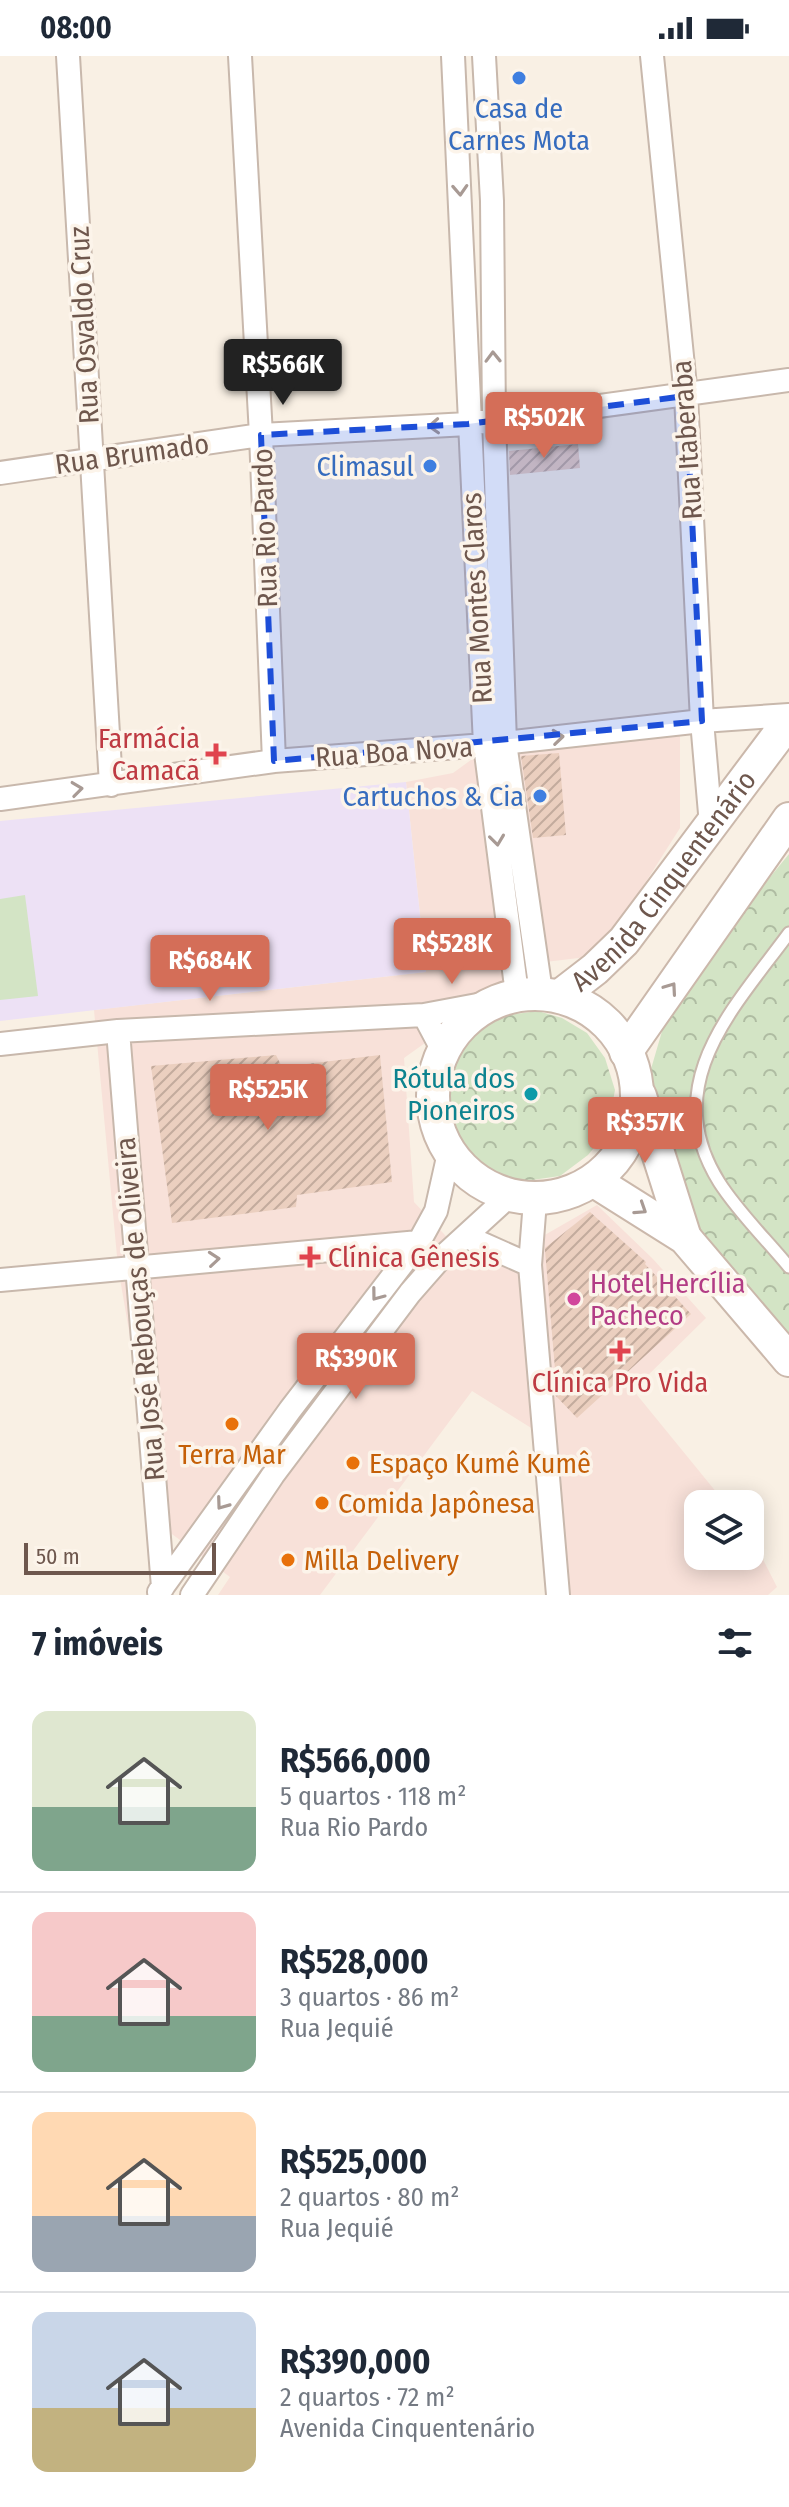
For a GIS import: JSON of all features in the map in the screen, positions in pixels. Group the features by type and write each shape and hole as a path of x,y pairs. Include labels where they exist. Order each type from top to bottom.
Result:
{"main road":[{"name":"Avenida Cinquentenário","path":"526,996 595,969 624,941 789,721"},
{"path":"626,1052 789,819"},
{"path":"636,1084 636,1114 627,1141 615,1161 596,1182 572,1193 522,1199 468,1176 449,1153 435,1106 435,1080 442,1049 462,1022 526,996 590,1009 614,1032 626,1052 685,1238"},
{"path":"596,1182 685,1238 789,1360"}],"street":[{"name":"Rua Osvaldo Cruz","path":"68,56 111,785"},
{"name":"Rua Rio Pardo","path":"240,56 261,435 274,761"},
{"name":"Rua Montes Claros","path":"453,56 468,424 495,744 526,996"},
{"name":"Rua Montes Claros","path":"484,56 492,201 495,744"},
{"name":"Rua Itaberaba","path":"652,56 686,396 702,721 711,825"},
{"name":"Rua Brumado","path":"0,473 261,435 468,424 789,380"},
{"name":"Rua Boa Nova","path":"0,799 274,761 495,744 702,721 789,715"},
{"path":"0,1044 118,1031 424,1015 526,996"},
{"path":"424,1015 442,1049"},
{"name":"Rua José Rebouças de Oliveira","path":"118,1031 160,1591"},
{"path":"160,1591 290,1410 419,1242 436,1211 449,1153"},
{"path":"192,1595 273,1475 382,1329 438,1261 522,1199 558,1595"},
{"path":"467,1237 530,1265"},
{"path":"0,1280 419,1242"}],"lane":[{"path":"789,933 718,1032 699,1074 695,1112 701,1146 719,1182 789,1267"}],"highlighted area":[{"path":"686,396 702,721 274,761 261,435 468,424"}],"shaded area":[{"path":"680,725 680,828 609,940 587,957 537,963 404,1058 414,1202 458,1249 512,1268 543,1236 597,1205 653,1259 706,1318 633,1390 715,1490 684,1490 684,1570 764,1570 764,1561 777,1587 768,1595 548,1595 536,1431 472,1391 320,1595 218,1595 230,1577 153,1520 140,1395 118,1267 94,1010 426,972 406,782 453,773 504,736"},
{"path":"406,782 426,972 0,1021 0,821"}],"green space":[{"path":"789,854 789,1347 679,1225 644,1093 672,997"},
{"path":"25,895 38,996 0,1000 0,899"},
{"name":"Rótula dos Pioneiros","path":"538,1011 562,1018 587,1033 605,1058 615,1090 607,1132 588,1155 560,1176 525,1181 491,1173 469,1160 455,1136 449,1099 449,1063 470,1032 501,1016"}],"building":[{"path":"578,444 580,468 510,475 509,451"},
{"name":"Cartuchos & Cia","path":"559,753 566,835 533,838 521,756"},
{"path":"466,918 470,960 431,966 429,923"},
{"path":"276,1055 282,1067 380,1055 392,1182 297,1195 296,1207 172,1223 151,1066"},
{"path":"590,1212 646,1262 691,1314 577,1418 555,1395 545,1248"}],"place":[{"name":"Casa de Carnes Mota","path":"519,78"},
{"name":"Climasul","path":"430,466"},
{"name":"Farmácia Camacã","path":"216,754"},
{"name":"Cartuchos & Cia","path":"540,796"},
{"name":"Rótula dos Pioneiros","path":"531,1094"},
{"name":"Clínica Gênesis","path":"310,1257"},
{"name":"Hotel Hercília Pacheco","path":"574,1299"},
{"name":"Clínica Pro Vida","path":"620,1351"},
{"name":"Terra Mar","path":"232,1424"},
{"name":"Espaço Kumê Kumê","path":"353,1463"},
{"name":"Comida Japônesa","path":"322,1503"},
{"name":"Milla Delivery","path":"288,1560"}]}
